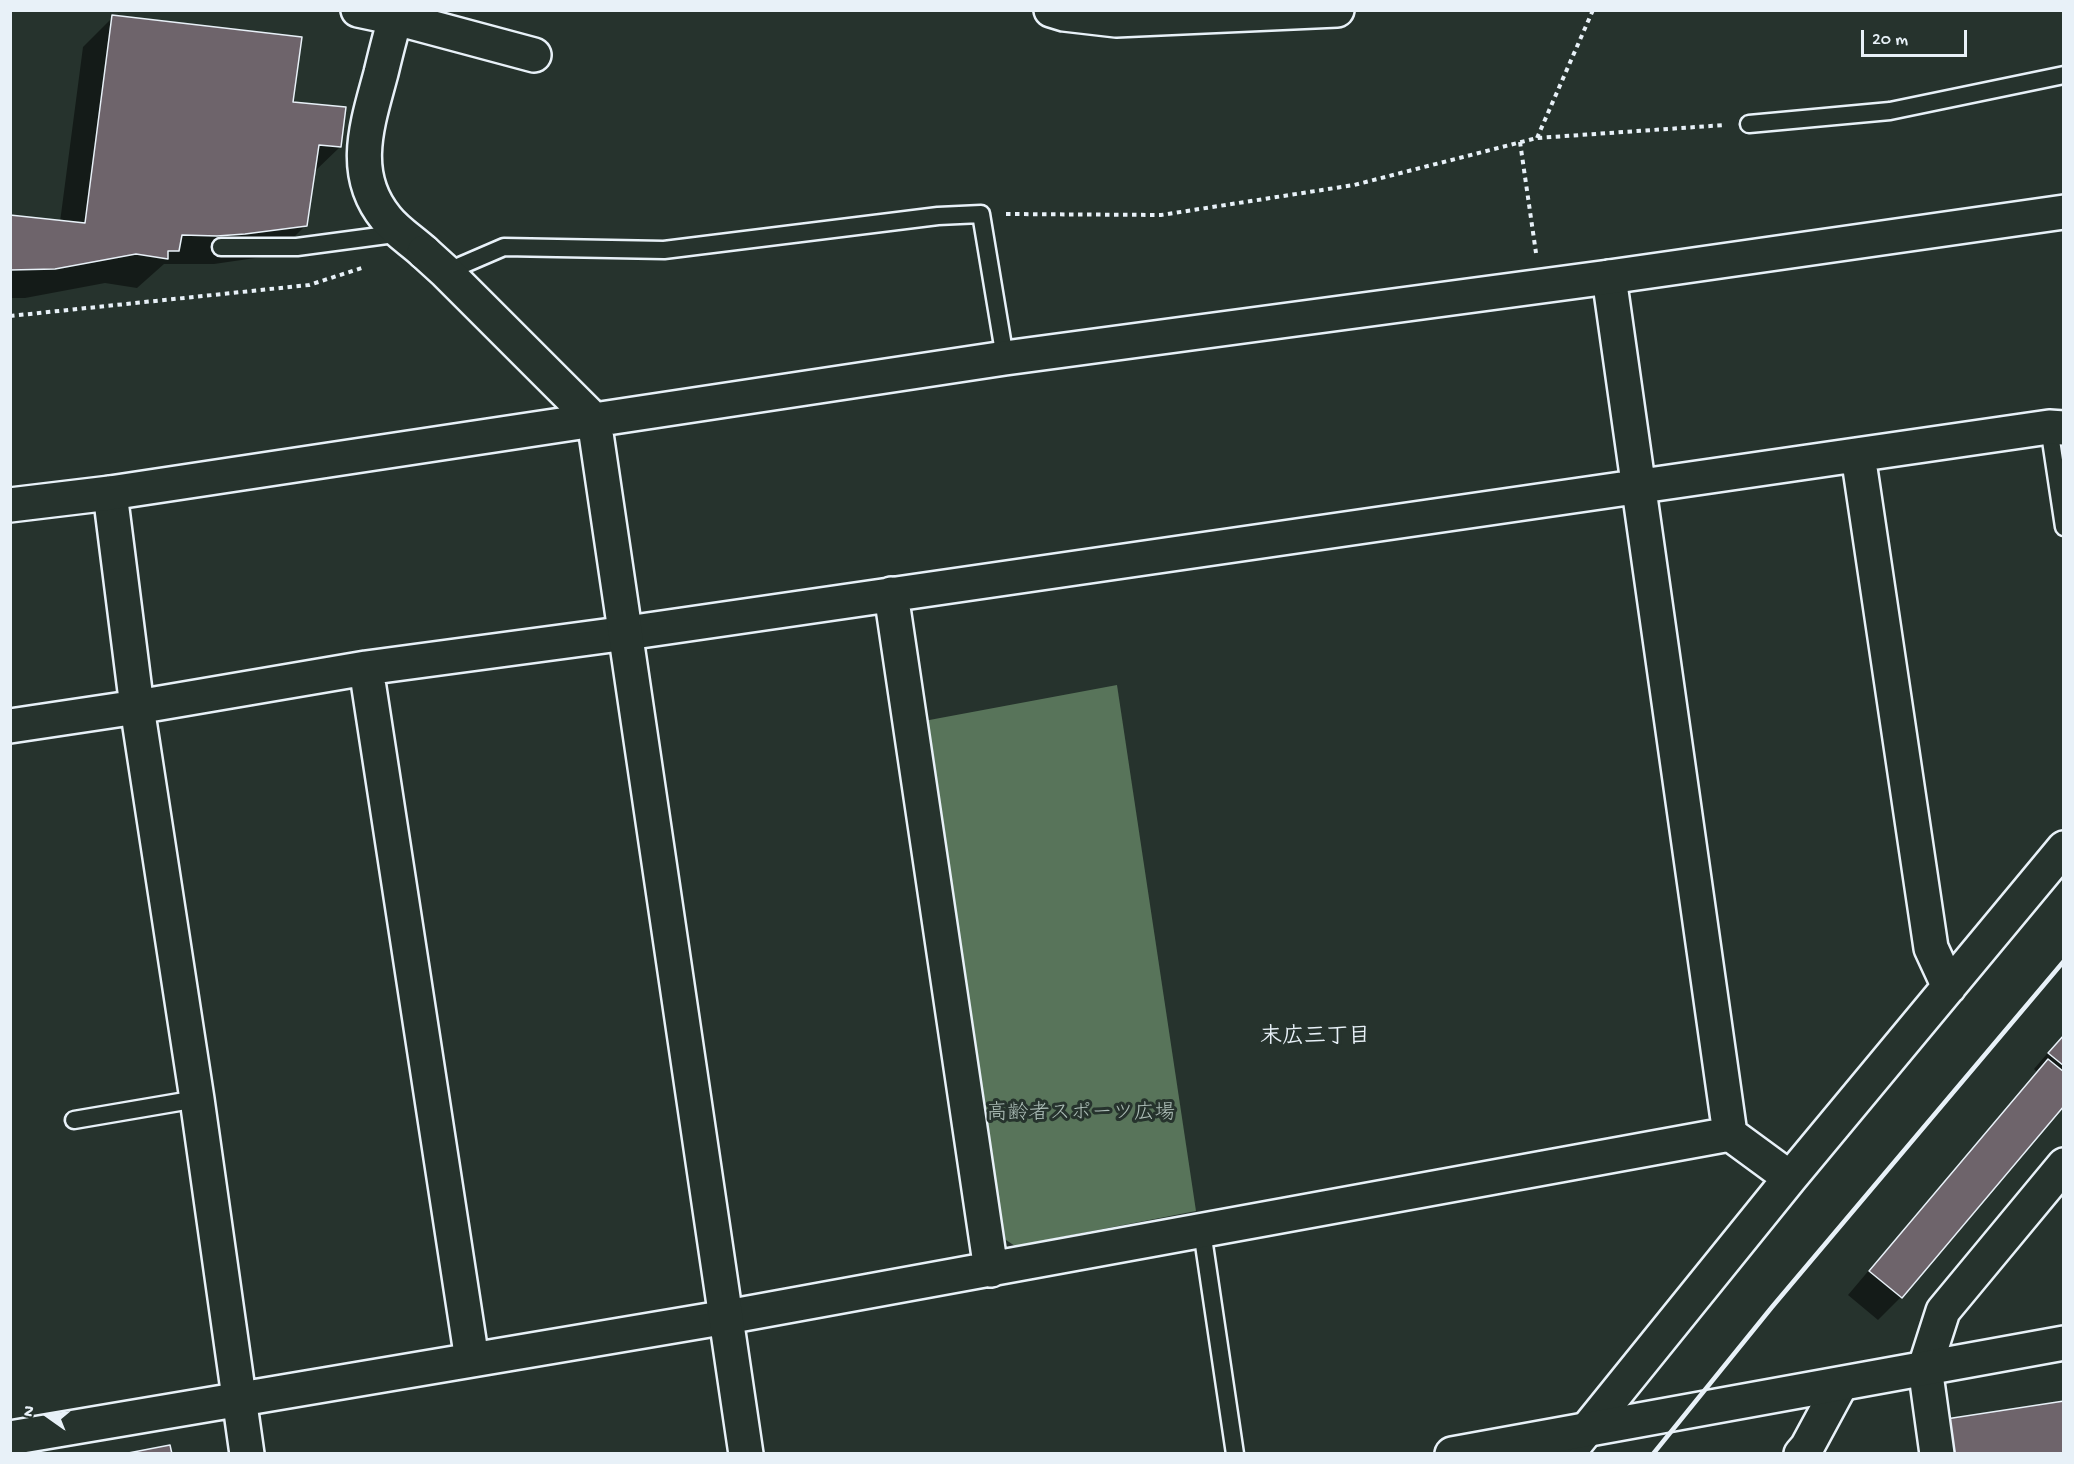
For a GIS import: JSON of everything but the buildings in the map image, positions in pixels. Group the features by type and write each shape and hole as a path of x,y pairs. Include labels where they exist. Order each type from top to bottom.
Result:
{"street":[{"path":"358,10 397,14 534,55"},
{"path":"1051,10 1064,14 1116,20 1337,10"},
{"path":"397,14 365,133 364,161 367,182 374,199 386,219 424,252 594,420 746,1454"},
{"path":"10,505 110,493 1005,358 1609,277 2064,212"},
{"path":"1609,277 1730,1134 1790,1178"},
{"path":"10,726 366,668 627,633 2056,427"},
{"path":"1858,455 1931,948 1949,987"},
{"path":"110,493 137,707 248,1454"},
{"path":"891,594 991,1270"},
{"path":"366,668 472,1360"},
{"path":"1567,1454 1790,1178 2064,848"},
{"path":"10,1438 727,1317 1730,1134"},
{"path":"1937,1454 1925,1368 1942,1311 2064,1165"},
{"path":"1452,1454 2064,1343"},
{"path":"1801,1454 1841,1384"}],"lane":[{"path":"1749,124 1890,111 2064,75"},
{"path":"221,247 297,247 424,252 504,247 664,250 938,216 981,214 1005,358"},
{"path":"2056,427 2064,527"},
{"path":"74,1120 197,1099"},
{"path":"1202,1231 1235,1454"}],"path":[{"path":"1537,138 1593,10"},
{"path":"981,214 1161,215 1354,185 1537,138 1749,124"},
{"path":"1520,142 1534,243"},
{"path":"10,316 309,285 368,266"}],"green space":[{"name":"高齢者スポーツ広場","path":"1117,685 1196,1211 1015,1246 997,1234 924,721"}],"railway":[{"path":"1653,1454 1772,1307 2064,961"}],"district":[{"name":"末広三丁目","path":"1315,1039"}]}
